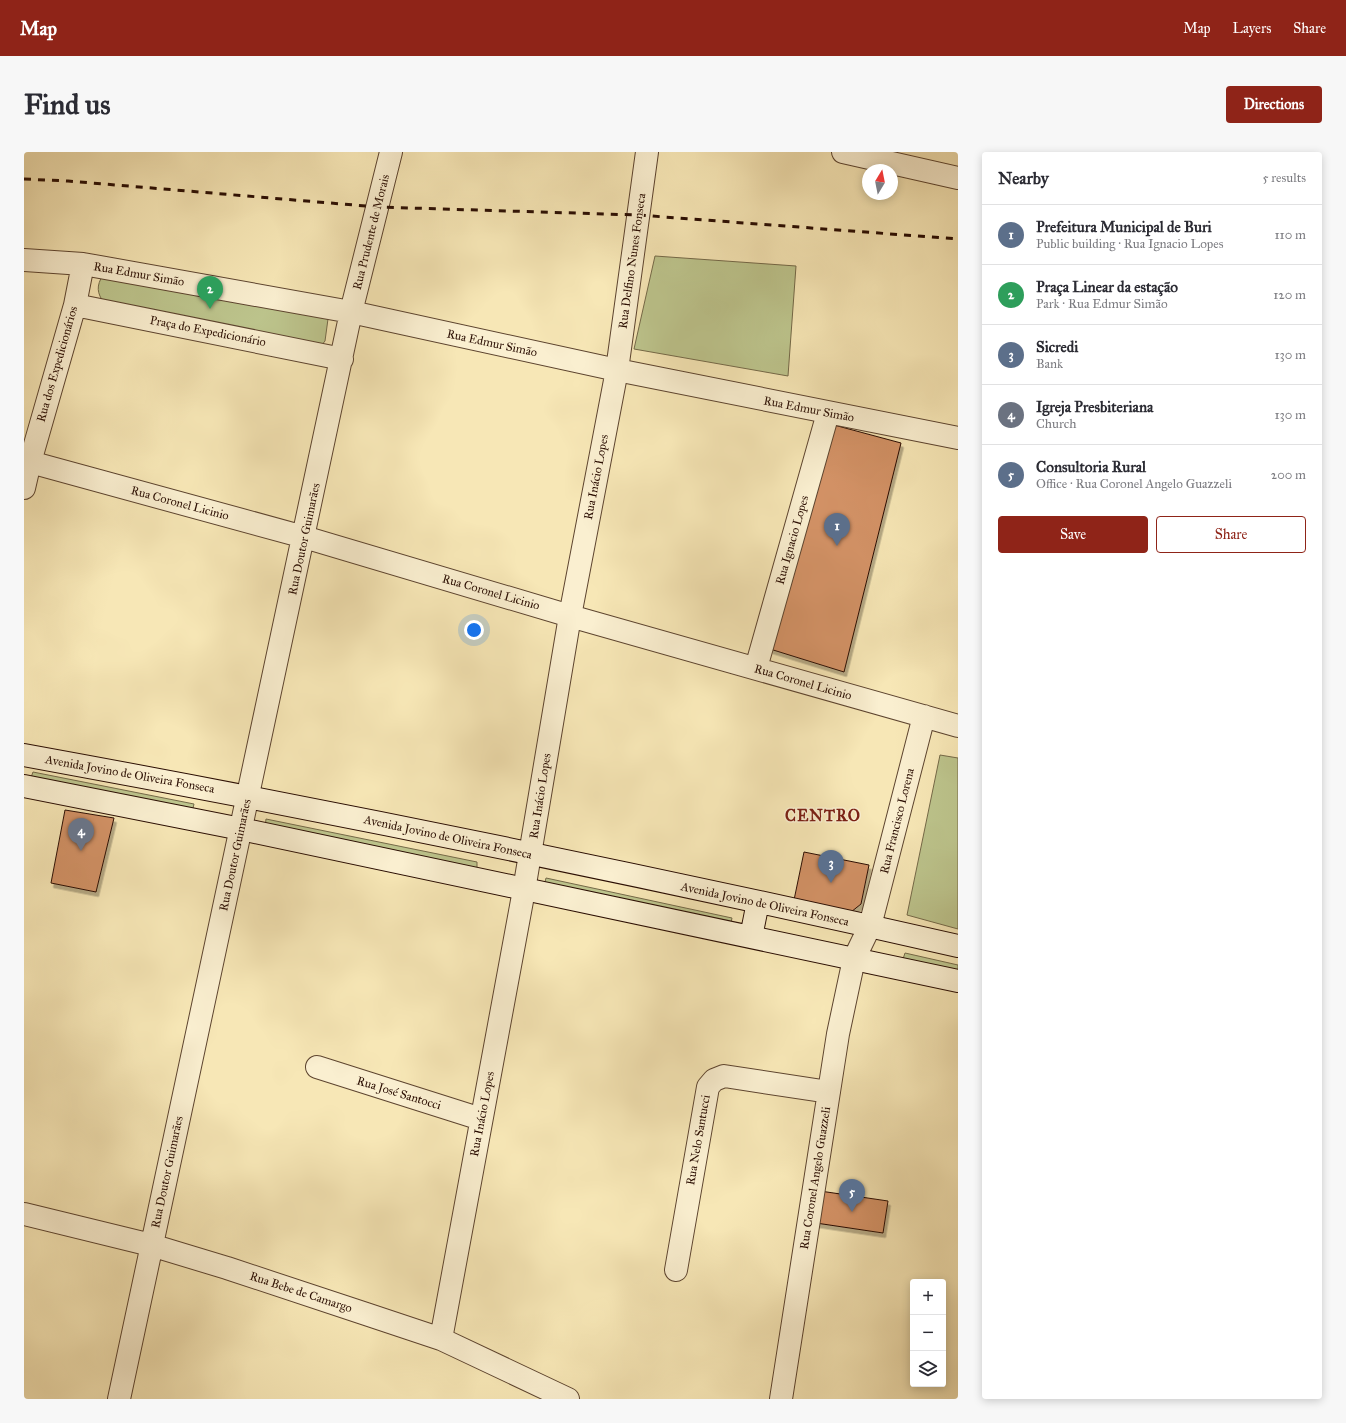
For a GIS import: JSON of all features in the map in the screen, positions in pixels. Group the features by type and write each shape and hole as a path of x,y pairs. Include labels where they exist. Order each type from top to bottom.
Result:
{"street":[{"name":"Rua Prudente de Morais","path":"351,312 391,152"},
{"name":"Rua Delfino Nunes Fonseca","path":"617,370 647,152"},
{"path":"843,152 958,178"},
{"name":"Rua Edmur Simão","path":"24,260 83,264 351,312 617,370 958,438"},
{"name":"Rua dos Expedicionários","path":"24,488 27,461 75,305 83,264"},
{"name":"Praça do Expedicionário","path":"75,305 342,359"},
{"name":"Rua Doutor Guimarães","path":"119,1399 351,312"},
{"name":"Rua Inácio Lopes","path":"441,1339 524,890 570,616 617,370"},
{"name":"Rua Ignacio Lopes","path":"756,668 828,412"},
{"name":"Rua Coronel Licinio","path":"27,461 304,537 570,616 958,726"},
{"name":"Rua Francisco Lorena","path":"854,959 870,926 924,716"},
{"name":"Avenida Jovino de Oliveira Fonseca","path":"24,755 247,795 758,902 958,946"},
{"path":"24,786 241,829 958,981"},
{"path":"751,937 758,902"},
{"name":"Rua Coronel Angelo Guazzeli","path":"781,1399 838,1034 854,959"},
{"name":"Rua José Santocci","path":"317,1068 481,1119"},
{"name":"Rua Nelo Santucci","path":"676,1270 708,1087 714,1080 724,1076 829,1092"},
{"name":"Rua Bebe de Camargo","path":"24,1214 151,1245 228,1268 441,1339 568,1399"}],"green space":[{"path":"655,256 796,266 788,376 634,349"},
{"path":"103,275 328,319 325,341 321,346 104,303 98,289"},
{"path":"940,755 958,758 958,929 907,915"},
{"path":"33,772 194,804 192,812 30,780"},
{"path":"266,819 477,862 477,871 265,828"},
{"path":"546,878 732,918 730,927 544,886"},
{"path":"905,953 958,965 958,974 902,962"}],"building":[{"path":"834,425 901,443 844,672 770,649"},
{"path":"65,810 114,818 96,892 51,883"},
{"path":"804,852 869,865 861,904 851,912 794,900"},
{"path":"820,1191 888,1201 883,1233 816,1223"}],"railway":[{"path":"24,179 68,181 378,207 638,215 958,239"}],"place":[{"name":"Praça Linear da estação","path":"210,309"},
{"name":"Prefeitura Municipal de Buri","path":"837,546"},
{"name":"Igreja Presbiteriana","path":"81,851"},
{"name":"Sicredi","path":"831,883"},
{"name":"Consultoria Rural","path":"852,1212"}],"district":[{"name":"CENTRO","path":"823,815"}]}
